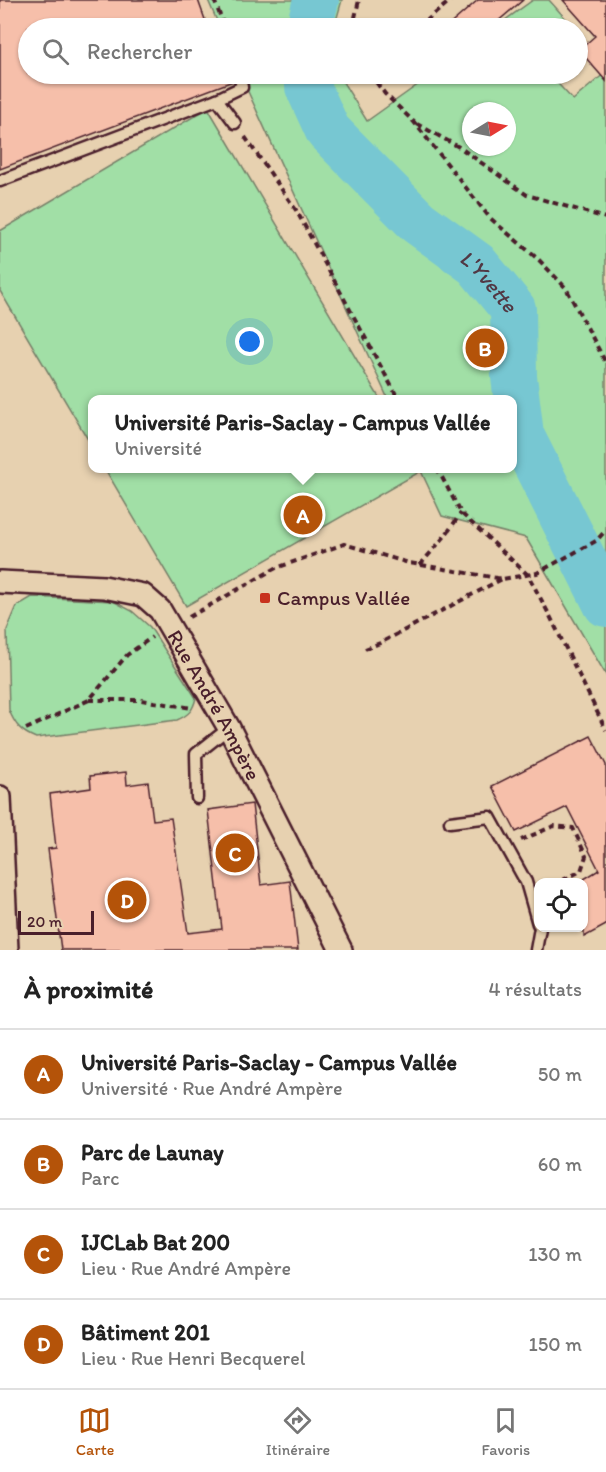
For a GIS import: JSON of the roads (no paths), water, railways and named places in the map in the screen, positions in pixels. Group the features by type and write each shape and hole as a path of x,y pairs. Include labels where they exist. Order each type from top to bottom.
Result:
{"street":[{"name":"Rue André Ampère","path":"0,582 104,587 143,595 160,610 165,629 229,728 341,950"},
{"path":"0,797 7,950"}],"lane":[{"path":"0,181 217,99 242,87 241,84"},
{"path":"217,99 235,123"},
{"path":"197,798 196,754 229,728"},
{"path":"450,822 490,817 526,882 534,909"},
{"path":"537,950 538,932"}],"waterway":[{"name":"L'Yvette","path":"312,18 316,0"},
{"name":"L'Yvette","path":"308,84 328,131 418,222 476,264 513,309 516,395"},
{"name":"L'Yvette","path":"517,402 521,435 606,604"}],"place":[{"name":"Parc de Launay","path":"485,348"},
{"name":"Université Paris-Saclay - Campus Vallée","path":"303,515"},
{"name":"Campus Vallée","path":"265,598"},
{"name":"IJCLab Bat 200","path":"235,853"},
{"name":"Bâtiment 201","path":"127,900"}]}
